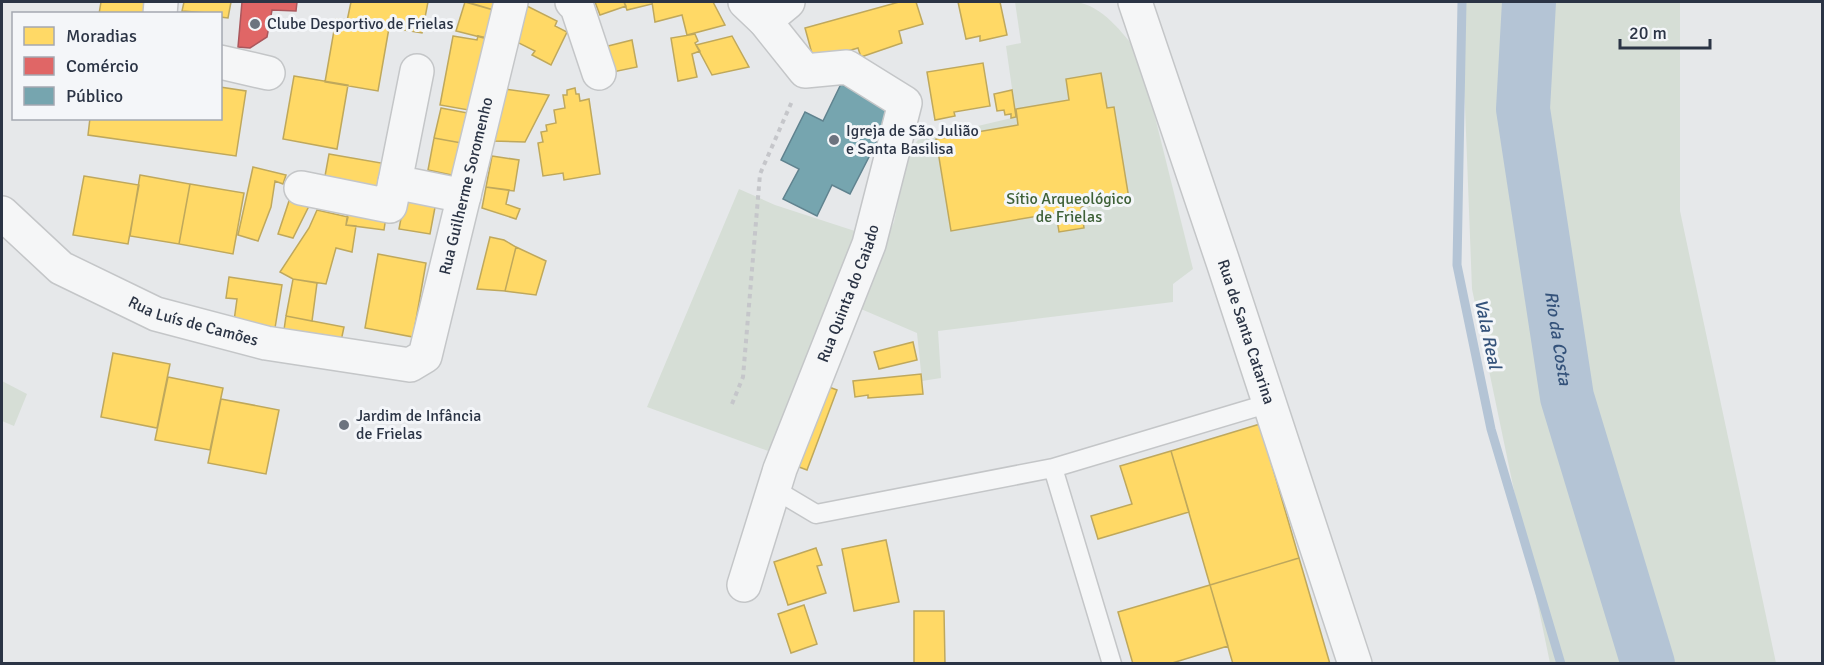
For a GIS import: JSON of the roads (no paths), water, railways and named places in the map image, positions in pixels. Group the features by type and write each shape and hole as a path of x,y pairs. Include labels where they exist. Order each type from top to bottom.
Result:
{"street":[{"name":"Rua Guilherme Soromenho","path":"411,366 425,356 511,2"},
{"path":"572,2 577,7 599,73"},
{"name":"Rua de Santa Catarina","path":"1135,2 1355,663"},
{"name":"Rua Quinta do Caiado","path":"744,585 774,489 868,244 905,103 847,67 805,71 766,8"},
{"path":"222,62 268,73"},
{"path":"300,188 390,206 417,71"},
{"path":"394,182 464,196"},
{"name":"Rua Luís de Camões","path":"2,213 61,268 156,314 266,343 411,366"}],"lane":[{"path":"774,489 816,514 1053,468 1270,404"},
{"path":"1053,468 1112,663"}],"waterway":[{"name":"Vala Real","path":"1462,2 1457,265 1491,429 1561,664"},
{"name":"Rio da Costa","path":"1529,2 1523,109 1567,397 1648,664"}],"place":[{"name":"Clube Desportivo de Frielas","path":"255,24"},
{"name":"Igreja de São Julião e Santa Basilisa","path":"834,140"},
{"name":"Jardim de Infância de Frielas","path":"344,425"}],"park label":[{"name":"Sítio Arqueológico de Frielas","path":"1069,208"}]}
